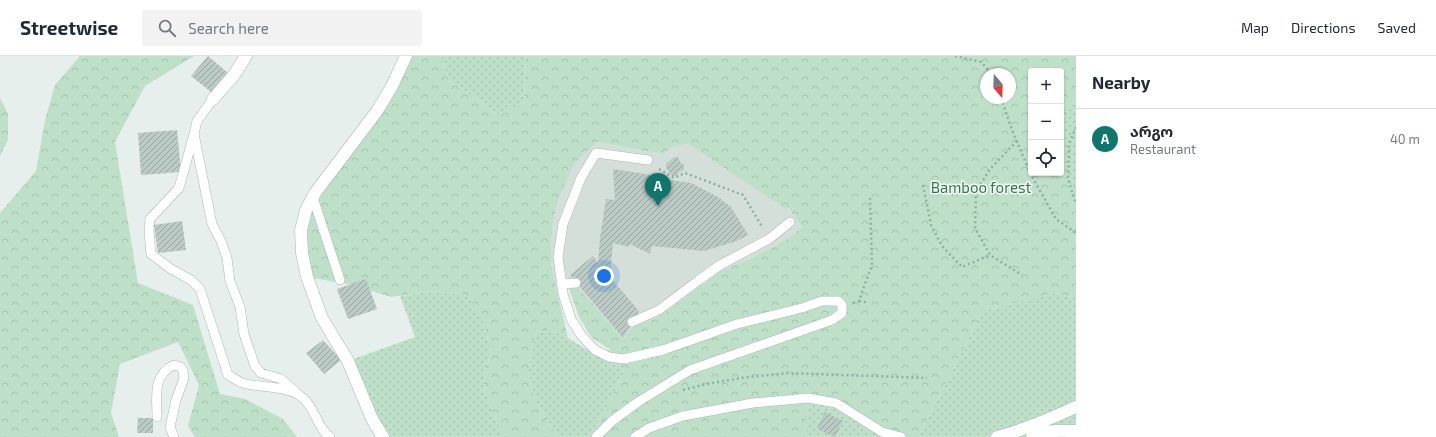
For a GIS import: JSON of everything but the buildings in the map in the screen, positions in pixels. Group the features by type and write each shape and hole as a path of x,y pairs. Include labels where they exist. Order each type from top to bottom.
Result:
{"street":[{"path":"213,99 234,75 246,56"},
{"path":"383,437 372,419 348,361 322,318 307,277 302,253 301,230 306,210 313,198 329,174 377,111 392,86 406,56"},
{"path":"997,437 1010,434 1045,421 1076,407"},
{"path":"1032,437 1040,432 1076,431"}],"lane":[{"path":"213,99 197,121 180,188 150,219 149,231 151,254 191,280 200,289 228,375 241,382 266,386 300,396"},
{"path":"194,134 212,224 221,241 227,258 230,281 240,307 244,334 255,366 261,373 281,380 300,396 313,410 325,433 330,437"},
{"path":"596,437 612,421 638,402 690,370 832,320 842,313 842,305 838,301 822,301 802,308 737,324 663,350 624,359 609,357 595,350 581,335 571,319 564,294 558,257 563,224 580,178 596,153 648,160"},
{"path":"313,198 340,280"},
{"path":"632,322 659,310 720,265 769,239 790,222"},
{"path":"562,284 576,283"},
{"path":"157,417 157,388 161,374 169,367 174,365 181,367 184,378 176,400 170,427 174,437"},
{"path":"635,437 649,428 683,416 753,403 808,398 836,403 882,432 901,437"}],"path":[{"path":"955,56 981,62 986,68"},
{"path":"1003,104 1031,175 1056,219 1076,233"},
{"path":"1076,127 1069,144 1068,179 1076,204"},
{"path":"1017,140 990,169 976,192 975,228 990,256 1022,275"},
{"path":"658,170 674,178 685,173 743,195 769,239"},
{"path":"923,185 931,225 942,246 962,267 990,256"},
{"path":"860,301 872,266 870,198"},
{"path":"842,308 860,301 869,302"},
{"path":"682,390 748,376 788,373 927,378"}],"shaded area":[{"path":"597,142 663,154 672,147 688,144 787,208 802,227 787,239 750,259 720,271 667,311 653,319 632,327 623,340 576,285 556,287 551,263 553,222 558,200 575,163"}],"green space":[{"path":"80,56 194,56 145,86 115,142 138,283 193,305 220,394 245,399 283,419 297,437 195,437 188,426 199,385 178,342 120,364 111,413 119,437 0,437 0,213 36,171 45,120 55,85"},
{"name":"Bamboo forest","path":"406,56 441,56 449,80 499,115 524,103 526,56 1076,56 1076,100 1064,117 1064,68 1028,68 1028,176 1064,176 1076,199 1076,298 1054,293 983,311 918,437 880,437 881,432 836,403 808,398 805,437 595,437 598,420 607,406 624,372 611,350 592,338 579,317 569,289 576,285 623,339 632,327 653,319 667,311 720,271 750,259 787,239 802,227 788,208 786,209 688,144 672,147 663,154 597,142 575,163 558,200 553,222 551,264 568,338 552,330 536,332 529,375 537,403 558,437 504,437 492,411 483,384 491,350 481,314 466,295 434,291 391,297 352,285 307,277 306,210"},
{"path":"441,56 526,56 524,103 499,115 449,80"},
{"path":"0,98 8,114 8,140 0,156"},
{"path":"1076,100 1076,199 1064,176 1064,117"},
{"path":"434,291 466,295 481,314 491,350 483,384 492,411 504,437 383,437 348,361 415,337 400,296"},
{"path":"1054,293 1076,298 1076,431 1032,437 918,437 983,311"},
{"path":"552,330 586,349 611,350 624,372 607,406 598,420 595,437 558,437 534,396 530,381 529,369 534,337 536,332"},
{"path":"808,398 836,403 882,432 880,437 805,437"}],"place":[{"name":"არგო","path":"658,206"}]}
